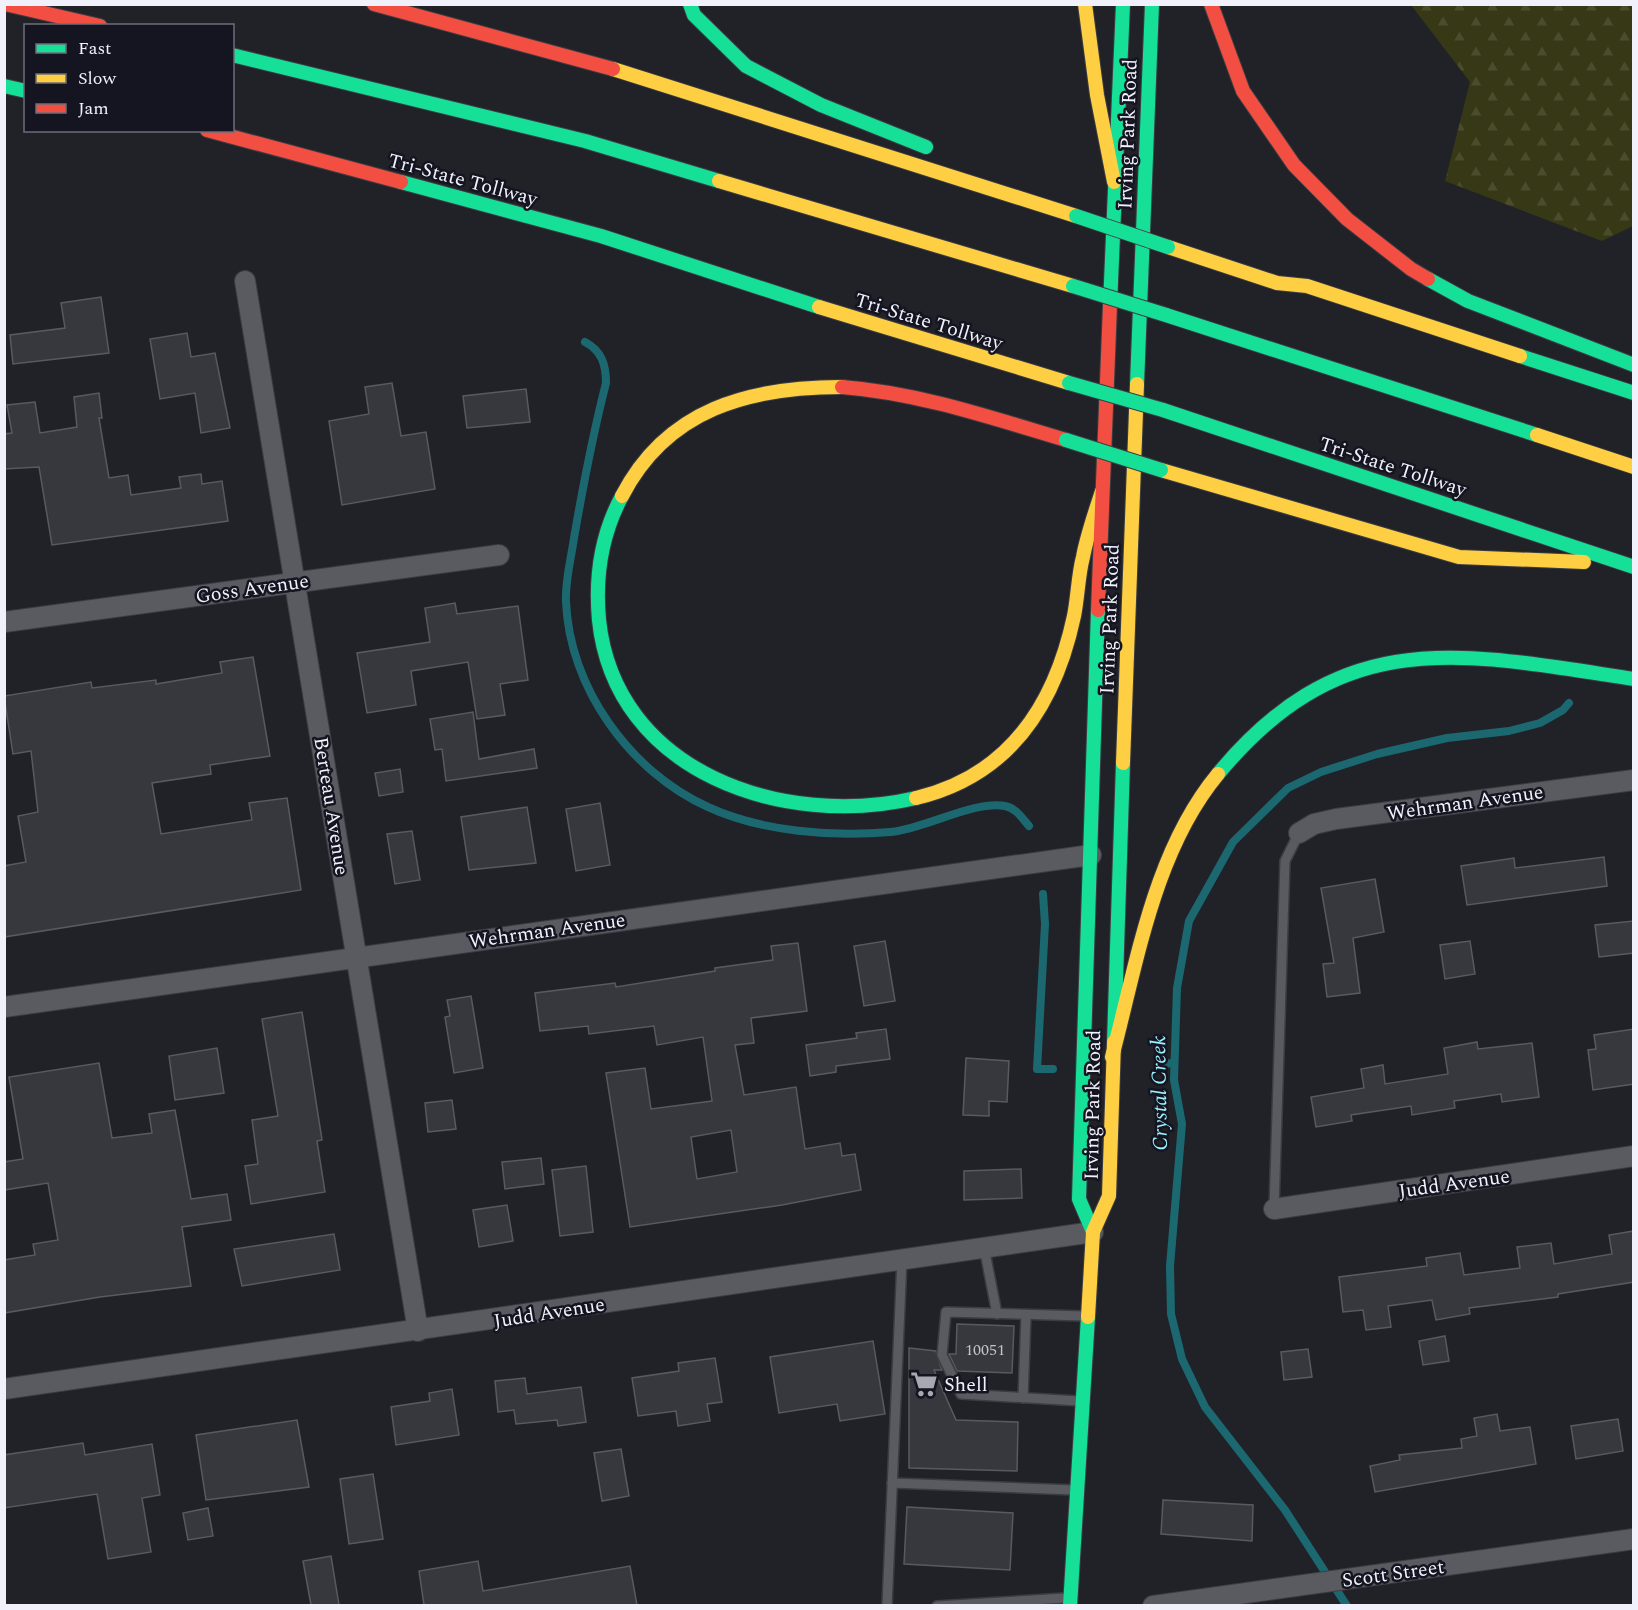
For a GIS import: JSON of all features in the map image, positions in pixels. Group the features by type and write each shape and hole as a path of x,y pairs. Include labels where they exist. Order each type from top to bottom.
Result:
{"main road":[{"path":"5,4 91,24"},
{"path":"374,4 651,79 1076,209 1168,240 1277,282 1307,286 1634,393"},
{"path":"690,4 694,15 746,66 821,105 938,152"},
{"path":"1085,4 1097,95 1114,182"},
{"name":"Irving Park Road","path":"1093,1232 1079,1199 1102,491 1123,4"},
{"name":"Irving Park Road","path":"1070,1601 1093,1232 1109,1196 1112,1057 1152,4"},
{"path":"1211,4 1243,90 1294,165 1347,219 1411,269 1468,301 1634,365"},
{"path":"234,55 585,141 1073,286 1634,467"},
{"path":"4,86 24,91"},
{"name":"Tri-State Tollway","path":"214,132 601,236 849,317 1163,410 1629,565"},
{"path":"1032,187 1076,209"},
{"path":"1102,491 1082,559 1074,614 1065,651 1046,695 1031,723 1012,746 991,766 968,780 903,800 868,805 819,805 768,798 706,774 682,760 661,743 629,704 606,650 598,613 596,589 602,541 622,492 638,466 659,443 682,427 733,400 766,392 809,387 845,388 918,398 1460,557 1629,565"},
{"path":"1112,1057 1174,847 1197,804 1242,746 1308,692 1347,672 1369,665 1408,659 1475,658 1634,679"}],"street":[{"name":"Berteau Avenue","path":"245,281 418,1331"},
{"name":"Goss Avenue","path":"4,622 499,555"},
{"name":"Wehrman Avenue","path":"1299,833 1314,824 1336,819 1634,780"},
{"name":"Wehrman Avenue","path":"4,1007 1091,855"},
{"name":"Judd Avenue","path":"1274,1209 1634,1156"},
{"name":"Judd Avenue","path":"4,1389 1093,1232"},
{"name":"Scott Street","path":"1153,1605 1634,1539"}],"lane":[{"path":"1274,1209 1285,861 1299,833"},
{"path":"984,1247 997,1314"},
{"path":"887,1605 902,1259"},
{"path":"1082,1401 961,1394 942,1355 946,1312 1086,1316"},
{"path":"1023,1398 1026,1315"},
{"path":"892,1483 1077,1490"},
{"path":"937,1605 1070,1601"}],"green space":[{"path":"1411,5 1633,5 1633,226 1602,241 1445,181 1470,82"}],"building":[{"path":"101,297 109,353 13,364 10,335 65,328 61,303"},
{"path":"187,333 191,357 215,353 230,428 201,433 195,393 160,399 150,339"},
{"path":"392,383 401,436 426,432 435,489 342,505 329,421 369,414 365,387"},
{"path":"526,389 530,422 467,428 463,396"},
{"path":"99,393 102,418 99,418 109,478 128,475 131,495 181,488 179,477 201,474 202,484 222,481 228,521 52,545 39,467 4,469 4,434 12,433 7,405 35,402 40,433 77,427 74,397"},
{"path":"455,603 457,614 518,606 528,680 500,684 505,715 477,719 468,662 411,671 416,705 367,713 357,653 430,642 425,608"},
{"path":"253,657 270,756 210,765 211,774 152,783 161,834 252,820 249,803 287,798 301,890 4,937 4,866 26,862 18,816 38,812 31,751 13,754 4,696 91,682 92,688 156,680 156,684 222,673 220,662"},
{"path":"473,712 479,759 534,749 537,768 446,781 442,749 435,750 430,719"},
{"path":"400,769 403,792 379,796 375,773"},
{"path":"600,803 610,865 576,871 566,809"},
{"path":"527,807 536,863 469,870 461,817"},
{"path":"412,831 420,880 395,884 387,834"},
{"path":"1604,857 1607,886 1467,905 1461,866 1514,858 1515,868"},
{"path":"1375,879 1384,932 1353,938 1360,993 1327,997 1323,964 1334,963 1321,888"},
{"path":"1634,921 1634,953 1599,957 1595,925"},
{"path":"885,941 895,1001 864,1006 854,946"},
{"path":"1470,941 1475,974 1445,979 1440,945"},
{"path":"798,943 807,1011 751,1018 754,1043 735,1045 744,1095 796,1087 805,1149 840,1143 842,1156 855,1154 861,1190 782,1205 630,1227 606,1073 645,1068 651,1109 712,1101 703,1037 657,1045 654,1026 589,1034 588,1026 540,1031 535,993 615,983 616,987 715,971 715,968 773,960 771,946","holes":["731,1130 737,1172 697,1179 691,1137"]},
{"path":"471,996 483,1068 454,1073 445,1017 450,1016 447,1000"},
{"path":"302,1012 322,1140 317,1141 325,1192 251,1204 245,1166 258,1164 252,1120 278,1116 262,1019"},
{"path":"886,1029 890,1059 836,1066 836,1072 810,1076 806,1045 857,1038 856,1033"},
{"path":"1634,1029 1634,1084 1593,1090 1588,1050 1596,1049 1594,1035"},
{"path":"1477,1042 1478,1049 1532,1043 1539,1097 1502,1102 1501,1094 1454,1101 1455,1108 1412,1115 1411,1106 1351,1115 1352,1121 1316,1127 1311,1097 1364,1088 1361,1069 1383,1065 1385,1084 1448,1074 1444,1048"},
{"path":"217,1048 224,1093 175,1100 169,1056"},
{"path":"966,1058 1009,1061 1007,1102 989,1101 989,1116 963,1115"},
{"path":"99,1063 112,1138 152,1133 149,1114 175,1110 191,1199 227,1194 231,1220 182,1227 191,1286 100,1297 4,1313 4,1260 35,1255 33,1244 58,1240 48,1183 4,1190 4,1162 23,1159 9,1077"},
{"path":"452,1100 456,1129 428,1132 425,1103"},
{"path":"541,1158 544,1184 505,1189 502,1162"},
{"path":"586,1166 593,1232 560,1236 552,1170"},
{"path":"1021,1169 1022,1198 964,1200 964,1171"},
{"path":"507,1205 513,1241 479,1247 473,1210"},
{"path":"1634,1231 1634,1282 1558,1294 1558,1297 1469,1308 1470,1314 1436,1320 1432,1300 1388,1306 1391,1327 1366,1330 1363,1310 1343,1312 1339,1277 1427,1266 1426,1258 1460,1253 1464,1275 1520,1268 1517,1247 1551,1243 1554,1264 1612,1254 1609,1235"},
{"path":"334,1234 340,1270 242,1286 234,1249"},
{"name":"Shell","path":"957,1324 1014,1326 1012,1373 957,1371 949,1354 956,1354"},
{"path":"1445,1336 1449,1361 1423,1365 1419,1341"},
{"path":"873,1341 885,1414 840,1421 837,1404 779,1413 770,1357"},
{"path":"909,1348 936,1351 942,1370 934,1370 956,1420 1018,1422 1017,1471 909,1468"},
{"path":"1308,1349 1312,1377 1284,1380 1281,1352"},
{"path":"715,1358 722,1402 707,1404 710,1421 678,1426 676,1411 638,1416 632,1378 679,1371 678,1363"},
{"path":"525,1378 527,1394 581,1387 586,1422 558,1426 557,1420 516,1424 514,1410 498,1412 495,1381"},
{"path":"452,1389 459,1435 396,1445 391,1407 430,1401 429,1393"},
{"path":"1497,1414 1500,1431 1530,1427 1536,1464 1375,1492 1370,1466 1400,1460 1399,1455 1462,1448 1461,1439 1477,1436 1474,1418"},
{"path":"1618,1419 1623,1451 1576,1459 1571,1426"},
{"path":"297,1420 309,1487 206,1500 196,1435"},
{"path":"83,1443 85,1455 152,1444 160,1495 142,1498 151,1552 108,1559 97,1494 4,1508 4,1455"},
{"path":"621,1449 629,1496 602,1501 594,1453"},
{"path":"373,1474 383,1539 349,1544 340,1479"},
{"path":"1163,1500 1253,1505 1252,1541 1161,1534"},
{"path":"907,1507 1013,1513 1010,1570 904,1564"},
{"path":"208,1508 213,1536 188,1540 183,1513"},
{"path":"331,1556 339,1605 311,1605 303,1561"},
{"path":"478,1561 483,1591 630,1566 637,1605 424,1605 419,1571"}],"waterway":[{"path":"585,342 602,359 606,383 581,499 567,578 566,601 570,633 578,665 609,723 630,749 653,772 680,792 729,815 774,827 822,833 891,832 993,805 1012,809 1029,826"},
{"name":"Crystal Creek","path":"1347,1606 1285,1510 1205,1407 1182,1359 1171,1314 1170,1266 1182,1124 1174,1080 1177,988 1189,921 1233,842 1288,788 1321,772 1377,754 1447,738 1509,731 1540,723 1563,710 1569,703"},
{"path":"1043,894 1045,924 1037,1069 1053,1069"},
{"path":"1161,1064 1174,1063"}],"traffic: fast":[{"path":"690,4 694,15 746,66 821,105 926,147"},
{"path":"1110,305 1123,4"},
{"path":"1137,384 1152,4"},
{"path":"234,55 585,141 719,181"},
{"path":"4,86 24,91"},
{"path":"401,182 601,236 819,307"},
{"path":"1076,216 1168,247"},
{"path":"1428,279 1468,301 1634,365"},
{"path":"1073,286 1166,315"},
{"path":"1166,315 1537,435"},
{"path":"1520,356 1634,393"},
{"path":"1069,383 1163,410"},
{"path":"1163,410 1634,567"},
{"path":"1066,440 1161,470"},
{"path":"622,496 609,526 601,557 598,588 599,620 612,673 637,717 672,752 714,778 762,796 813,805 865,806 916,798"},
{"path":"1093,1232 1079,1199 1098,610"},
{"path":"1218,774 1265,725 1312,692 1359,671 1408,660 1460,658 1514,662 1634,679"},
{"path":"1114,1042 1123,763"},
{"path":"1070,1606 1088,1317"}],"traffic: slow":[{"path":"1085,4 1097,95 1114,182"},
{"path":"613,69 1076,216"},
{"path":"719,181 1073,286"},
{"path":"1168,247 1277,283 1307,286 1520,356"},
{"path":"819,307 1069,383"},
{"path":"1123,763 1137,384"},
{"path":"622,496 641,466 662,442 687,423 714,409 743,399 775,392 842,387"},
{"path":"1537,435 1634,467"},
{"path":"1161,470 1459,557 1584,562"},
{"path":"916,798 949,788 977,773 1002,754 1023,732 1040,707 1066,648 1074,616 1085,549 1102,491"},
{"path":"1112,1057 1150,909 1163,873 1178,837 1196,804 1218,774"},
{"path":"1088,1317 1093,1232 1109,1196 1114,1042"}],"traffic: jam":[{"path":"5,4 91,24"},
{"path":"374,4 613,69"},
{"path":"1211,4 1243,91 1294,165 1347,219 1411,269 1428,279"},
{"path":"214,132 401,182"},
{"path":"1098,610 1110,305"},
{"path":"842,387 927,401 1066,440"}],"place":[{"name":"Shell","path":"924,1384"}]}
